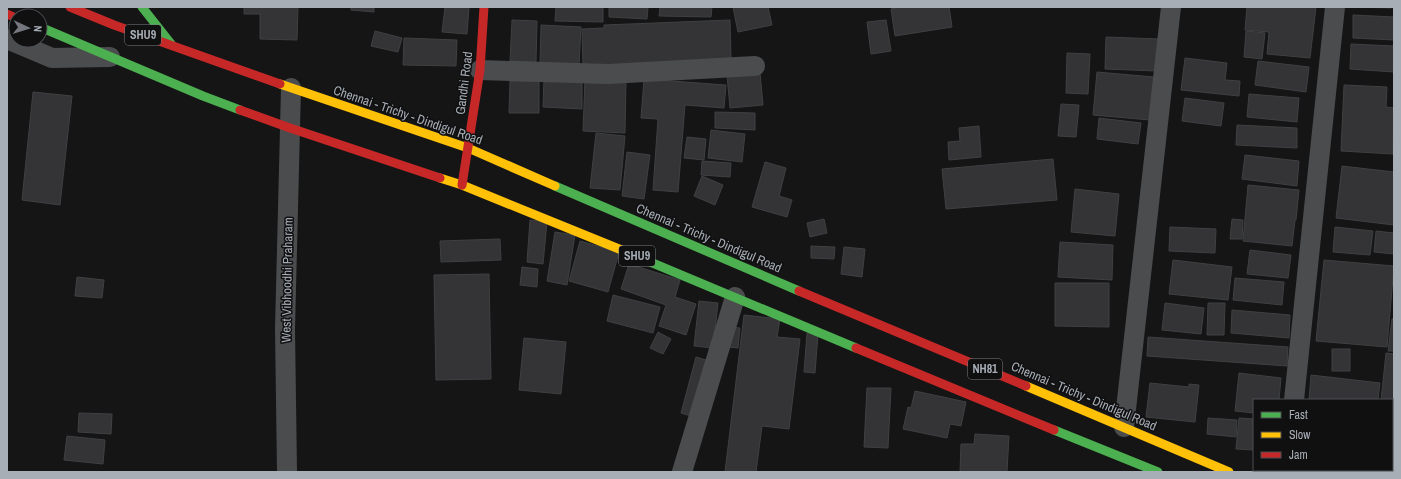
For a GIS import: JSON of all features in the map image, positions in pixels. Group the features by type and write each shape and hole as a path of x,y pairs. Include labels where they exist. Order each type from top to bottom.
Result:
{"main road":[{"name":"SHU9","path":"70,7 114,25 172,45"},
{"path":"142,7 172,45"},
{"name":"Gandhi Road","path":"462,185 480,70 484,7"},
{"name":"SHU9","path":"48,30 203,96 290,128 462,185 1158,472"},
{"name":"Chennai - Trichy - Dindigul Road","path":"172,45 291,88 468,148 742,267 1229,472"}],"street":[{"path":"1124,427 1171,7"},
{"path":"1294,399 1335,7"},
{"path":"7,39 52,58 110,57"},
{"path":"480,70 608,74 755,66"},
{"name":"West Vibhoodhi Praharam","path":"287,472 285,329 291,88"},
{"path":"682,472 735,297"}],"building":[{"path":"244,7 298,7 297,40 260,39 260,14 244,14"},
{"path":"351,7 374,7 374,12 351,10"},
{"path":"445,7 469,7 467,34 442,32"},
{"path":"556,7 603,7 603,22 555,21"},
{"path":"609,7 648,7 647,19 609,17"},
{"path":"660,7 712,7 711,17 659,16"},
{"path":"733,7 768,7 772,25 738,32"},
{"path":"901,7 949,7 952,27 895,36 891,9"},
{"path":"1247,7 1316,7 1310,58 1267,54 1269,32 1245,30"},
{"path":"1355,7 1391,7 1391,8"},
{"path":"1353,15 1394,17 1394,40 1353,38"},
{"path":"512,20 537,21 536,62 510,61"},
{"path":"730,20 731,59 583,67 582,29 604,28 604,25"},
{"path":"886,20 891,51 871,54 867,22"},
{"path":"541,25 581,27 579,66 540,64"},
{"path":"375,31 402,38 398,52 371,46"},
{"path":"1246,31 1265,33 1262,59 1244,57"},
{"path":"1106,37 1159,39 1157,71 1105,69"},
{"path":"404,38 457,40 456,66 403,65"},
{"path":"1351,44 1394,46 1394,72 1350,69"},
{"path":"1067,53 1090,54 1088,94 1066,93"},
{"path":"1185,58 1227,63 1225,80 1240,81 1239,96 1181,90"},
{"path":"1258,61 1309,67 1306,92 1255,85"},
{"path":"1097,72 1154,77 1150,120 1093,115"},
{"path":"760,73 763,105 730,108 727,75"},
{"path":"544,79 582,81 582,109 543,107"},
{"path":"585,79 626,80 625,133 583,131"},
{"path":"644,79 726,85 724,108 685,105 678,192 653,190 658,119 641,118"},
{"path":"510,81 539,81 539,113 509,113"},
{"path":"1344,85 1387,87 1386,107 1394,108 1393,154 1341,151"},
{"path":"33,92 72,96 60,205 22,200"},
{"path":"1249,94 1299,98 1297,122 1247,117"},
{"path":"1185,98 1224,103 1221,126 1182,121"},
{"path":"1061,104 1079,105 1076,137 1058,136"},
{"path":"715,112 755,113 755,130 715,128"},
{"path":"1099,118 1141,123 1138,144 1097,139"},
{"path":"1237,125 1297,128 1297,148 1236,145"},
{"path":"979,126 981,157 949,160 948,142 960,141 959,128"},
{"path":"711,130 745,134 742,162 708,158"},
{"path":"596,133 625,136 620,190 590,188"},
{"path":"687,137 706,139 704,160 684,158"},
{"path":"627,152 650,155 644,199 622,196"},
{"path":"1245,155 1299,161 1297,186 1242,179"},
{"path":"1053,159 1057,200 946,209 942,169"},
{"path":"702,161 731,163 730,177 701,175"},
{"path":"765,162 786,168 779,196 792,200 787,217 752,207"},
{"path":"1342,166 1394,172 1394,225 1336,218"},
{"path":"702,176 723,185 715,205 694,196"},
{"path":"1248,185 1299,190 1292,246 1243,241"},
{"path":"1075,189 1119,194 1115,236 1071,232"},
{"path":"824,219 827,233 810,237 807,223"},
{"path":"1232,219 1243,220 1242,239 1230,239"},
{"path":"530,220 547,222 543,264 527,262"},
{"path":"1170,227 1216,229 1215,253 1169,251"},
{"path":"1335,227 1373,231 1370,255 1333,252"},
{"path":"1376,231 1394,233 1394,254 1374,252"},
{"path":"555,232 575,235 567,285 547,281"},
{"path":"500,239 501,260 441,262 440,241"},
{"path":"580,241 619,252 608,292 569,281"},
{"path":"1060,242 1113,245 1112,280 1058,277"},
{"path":"811,246 835,247 834,259 811,258"},
{"path":"844,247 865,249 862,277 841,274"},
{"path":"1250,250 1291,255 1288,278 1247,274"},
{"path":"1173,260 1232,267 1228,300 1169,294"},
{"path":"1324,260 1394,266 1387,347 1316,341"},
{"path":"629,264 680,280 675,297 696,304 686,335 659,326 666,305 621,289"},
{"path":"522,267 538,269 537,287 520,285"},
{"path":"489,274 491,379 436,380 434,275"},
{"path":"77,277 104,280 102,298 75,296"},
{"path":"1235,278 1284,282 1282,305 1233,300"},
{"path":"1055,283 1109,283 1109,327 1055,326"},
{"path":"613,295 660,307 653,333 607,321"},
{"path":"699,301 718,303 713,348 694,346"},
{"path":"1165,303 1204,308 1201,334 1162,330"},
{"path":"1208,303 1225,303 1224,335 1207,335"},
{"path":"1232,310 1290,315 1289,338 1231,333"},
{"path":"744,315 780,319 777,337 800,339 789,429 762,426 756,472 725,472"},
{"path":"1392,319 1394,319 1394,351 1388,351"},
{"path":"730,327 740,328 738,348 728,347"},
{"path":"658,332 671,339 663,354 650,348"},
{"path":"807,333 818,334 815,373 804,372"},
{"path":"1148,337 1288,347 1287,366 1147,356"},
{"path":"524,338 566,342 561,394 519,390"},
{"path":"1332,349 1350,349 1350,371 1332,371"},
{"path":"1386,353 1394,354 1394,455 1393,399 1381,399"},
{"path":"696,357 706,360 691,416 681,413"},
{"path":"1239,373 1281,378 1279,399 1253,399 1253,413 1235,411"},
{"path":"1311,375 1380,383 1378,399 1309,399"},
{"path":"1150,383 1189,387 1189,384 1199,385 1195,422 1146,417"},
{"path":"867,388 891,388 888,448 864,447"},
{"path":"915,391 966,402 961,426 950,424 947,438 903,429 908,407 911,408"},
{"path":"79,413 112,414 111,434 78,432"},
{"path":"1208,418 1237,420 1236,437 1207,434"},
{"path":"1239,418 1253,419 1253,450 1236,449"},
{"path":"975,434 1009,436 1007,472 960,472 961,444 974,444"},
{"path":"67,436 105,440 103,464 64,460"},
{"path":"1394,461 1394,472 1378,472 1393,471"}],"traffic: fast":[{"path":"142,7 172,45"},
{"path":"48,30 203,96 240,110"},
{"path":"555,186 799,291"},
{"path":"624,251 856,348"},
{"path":"1054,430 1158,472"}],"traffic: slow":[{"path":"280,84 468,148 555,186"},
{"path":"440,178 462,185 624,251"},
{"path":"1026,386 1229,472"}],"traffic: jam":[{"path":"70,7 114,25 280,84"},
{"path":"462,185 480,70 484,7"},
{"path":"240,110 440,178"},
{"path":"799,291 1026,386"},
{"path":"856,348 1054,430"}]}
